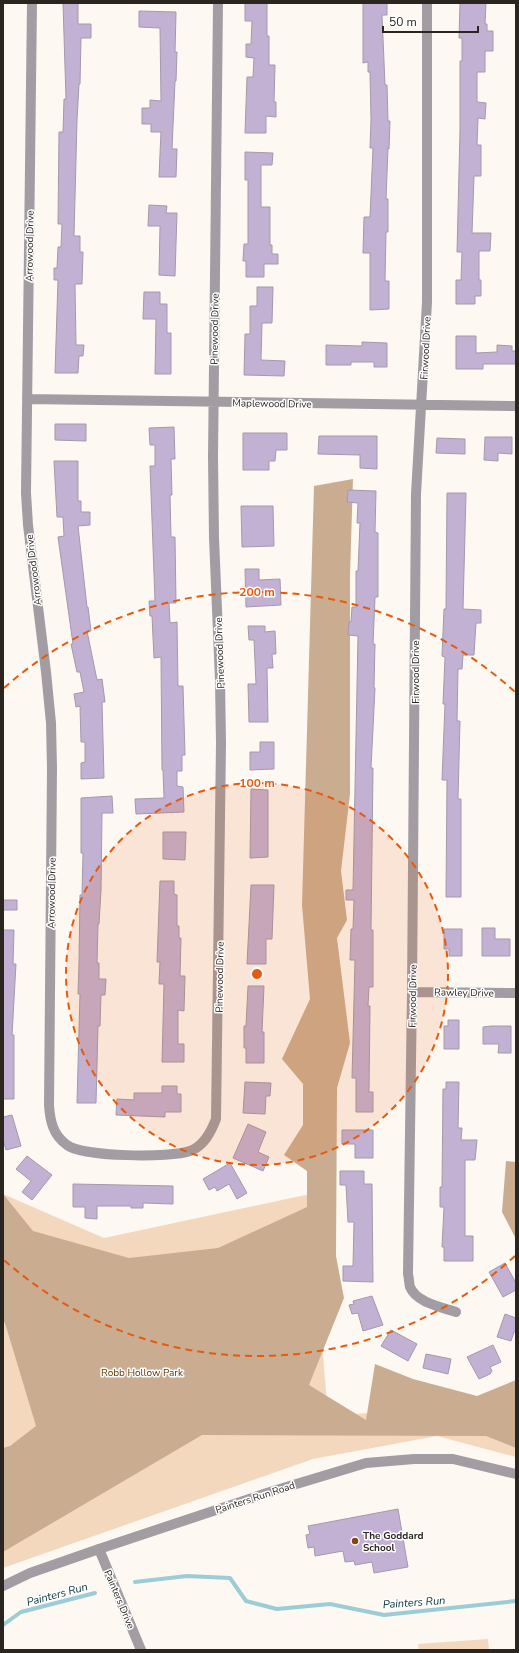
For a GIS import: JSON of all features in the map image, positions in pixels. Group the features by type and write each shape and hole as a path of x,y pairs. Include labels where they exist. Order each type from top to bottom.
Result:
{"street":[{"name":"Arrowood Drive","path":"32,3 26,493 28,524 46,672 51,738 52,776 49,1105 50,1123 56,1134"},
{"name":"Pinewood Drive","path":"56,1134 67,1146 78,1151 92,1153 175,1154 191,1151 203,1142 212,1132 216,1120 221,743 214,538 213,402 218,3"},
{"name":"Firwood Drive","path":"427,3 427,302 416,494 408,1274 410,1287 418,1297 429,1303 456,1312"},
{"name":"Maplewood Drive","path":"27,399 516,406"},
{"name":"Rawley Drive","path":"412,992 516,993"},
{"name":"Painters Run Road","path":"3,1586 30,1573 99,1549 277,1490 366,1464 414,1459 453,1459 516,1474"},
{"name":"Painters Drive","path":"99,1549 141,1650"}],"green space":[{"name":"Robb Hollow Park","path":"353,479 350,576 350,794 341,871 347,920 337,938 350,1043 337,1088 336,1256 344,1298 309,1385 366,1420 375,1364 413,1379 477,1396 516,1380 516,1448 486,1436 202,1435 3,1552 3,1448 10,1446 36,1426 5,1323 3,1321 3,1194 33,1231 129,1258 218,1248 307,1207 307,1171 284,1155 303,1125 303,1084 282,1059 310,999 302,905 314,486"},
{"path":"506,1161 516,1162 516,1239 502,1212"},
{"name":"Robb Hollow Park","path":"3,1194 104,1238 310,1194 328,1416 516,1402 516,1457 437,1436 313,1459 3,1568"},
{"path":"488,1639 489,1650 419,1650 418,1644"}],"building":[{"path":"63,3 78,3 78,24 91,24 91,38 81,38 80,84 77,120 74,236 80,236 80,252 83,252 82,284 75,284 76,345 84,345 83,356 79,356 78,373 55,373 58,280 54,280 54,268 57,268 58,247 61,247 62,224 58,224 59,132 63,132 64,99 66,99"},
{"path":"245,3 267,3 269,65 275,65 274,102 276,102 276,117 266,116 266,133 245,133 247,77 253,77 254,58 246,57 246,44 251,44 252,21 245,21"},
{"path":"363,3 387,3 387,15 382,15 385,85 387,85 388,121 390,121 386,199 388,199 388,232 386,232 385,281 389,281 389,309 370,310 370,253 363,253 364,217 370,217 373,148 370,148 370,72 368,72 368,62 363,63"},
{"path":"460,3 486,3 485,24 487,24 487,31 493,31 493,51 485,51 485,72 477,72 477,102 486,103 485,119 478,118 477,145 481,145 481,176 474,176 472,233 491,233 490,251 479,251 479,280 481,280 481,296 475,296 475,304 456,304 456,280 461,280 462,252 457,252 460,61 462,61 462,38 459,38"},
{"path":"139,11 176,12 175,52 177,52 172,149 177,149 176,177 159,177 161,132 151,132 151,124 142,124 142,108 150,108 150,100 161,101 160,28 139,27"},
{"path":"245,152 273,153 272,165 261,165 261,207 270,207 270,245 272,245 272,254 278,254 278,264 264,264 264,277 246,277 246,261 243,261 244,244 248,244 248,180 245,180"},
{"path":"149,205 167,206 166,213 177,213 175,276 159,275 160,226 148,226"},
{"path":"257,287 273,287 272,323 262,323 261,360 285,361 284,376 244,375 245,334 250,334 250,306 257,306"},
{"path":"144,292 160,292 160,304 167,304 167,333 171,333 171,374 155,374 156,319 143,319"},
{"path":"456,336 476,336 476,353 497,352 497,345 512,346 512,351 516,351 516,364 483,364 483,369 456,369"},
{"path":"362,342 387,343 387,367 374,367 374,362 351,362 351,365 326,365 326,345 362,346"},
{"path":"55,424 86,424 86,441 55,440"},
{"path":"174,427 175,459 171,459 172,495 170,495 171,537 175,537 176,603 169,603 170,623 177,622 178,686 183,686 185,755 182,755 182,771 177,771 177,786 183,787 184,812 136,814 135,799 164,798 162,770 161,657 154,658 152,616 150,616 149,601 155,601 150,466 155,466 155,445 150,445 149,428"},
{"path":"243,433 287,433 287,450 276,450 275,461 269,461 269,470 243,470"},
{"path":"319,436 377,436 377,469 360,468 360,455 318,454"},
{"path":"485,437 512,437 512,454 498,453 498,461 484,460"},
{"path":"437,438 465,439 465,454 436,453"},
{"path":"54,461 78,461 78,501 81,501 81,512 90,512 90,525 78,526 91,631 87,631 97,680 102,679 105,702 102,702 104,778 81,779 81,763 85,762 85,742 81,742 80,706 76,707 74,694 84,692 80,672 77,672 71,644 73,644 58,537 64,536 63,517 57,517"},
{"path":"348,490 376,491 375,532 378,533 378,597 375,597 373,644 375,644 375,688 371,768 373,768 371,930 373,930 373,987 369,987 368,1006 370,1006 369,1092 373,1092 373,1112 356,1112 356,1078 352,1078 355,960 350,960 354,900 346,900 346,890 353,890 358,636 348,635 352,607 356,607 356,571 358,571 360,523 357,523 358,503 347,502"},
{"path":"447,493 466,493 463,609 481,610 481,623 476,623 474,655 463,655 462,669 458,669 457,721 460,721 458,799 461,799 461,897 446,897 447,780 442,780 445,657 442,656 444,609 446,609"},
{"path":"241,506 273,506 274,546 242,547"},
{"path":"245,569 259,569 259,580 280,579 281,605 246,607"},
{"path":"248,626 265,626 265,632 275,631 276,654 272,654 273,668 267,668 268,722 249,722 248,684 256,684 254,640 249,640"},
{"path":"260,742 274,742 274,769 250,770 250,752 260,752"},
{"path":"251,789 268,790 268,857 250,858"},
{"path":"112,796 113,813 102,813 101,890 97,963 99,963 99,979 106,979 105,995 101,995 100,1026 98,1026 96,1103 77,1103 80,994 78,994 80,895 82,895 83,853 81,853 81,798"},
{"path":"163,832 186,832 185,860 163,859"},
{"path":"160,881 174,881 174,894 177,895 177,926 179,926 179,938 181,938 180,976 185,976 184,1011 178,1010 178,1044 184,1044 184,1062 162,1062 164,984 159,984 160,962 157,962"},
{"path":"251,885 274,885 272,939 266,939 266,964 247,964"},
{"path":"3,900 17,900 17,910 3,910"},
{"path":"482,928 495,928 495,939 510,939 510,956 482,956"},
{"path":"444,929 462,929 462,956 449,956 449,949 444,949"},
{"path":"3,930 14,930 13,964 16,964 12,1035 14,1035 14,1099 3,1099"},
{"path":"248,986 264,986 262,1032 264,1032 264,1063 246,1063 244,1026 246,1026"},
{"path":"448,1020 459,1020 459,1049 444,1049 444,1026 448,1026"},
{"path":"511,1026 511,1053 498,1053 499,1044 483,1044 483,1027"},
{"path":"245,1082 271,1083 270,1096 266,1096 265,1114 243,1113"},
{"path":"446,1082 459,1082 458,1128 462,1128 461,1140 477,1140 475,1160 465,1160 465,1236 473,1236 473,1261 444,1261 444,1247 442,1247 444,1207 440,1207 440,1187 442,1187 443,1089 446,1089"},
{"path":"162,1086 177,1086 177,1094 181,1094 181,1112 165,1112 165,1117 116,1115 117,1099 134,1100 134,1093 162,1093"},
{"path":"12,1115 21,1146 6,1150 3,1140 3,1117"},
{"path":"248,1124 266,1132 258,1152 269,1157 263,1171 233,1158"},
{"path":"342,1130 373,1130 373,1158 355,1158 355,1144 342,1144"},
{"path":"27,1156 52,1175 32,1200 22,1192 31,1181 16,1169"},
{"path":"230,1163 247,1193 237,1199 229,1184 217,1191 215,1187 209,1190 203,1179"},
{"path":"340,1171 364,1171 364,1184 372,1184 373,1282 343,1281 343,1266 353,1266 354,1222 348,1222 346,1185 340,1185"},
{"path":"73,1184 173,1186 173,1204 143,1203 143,1208 131,1208 131,1206 97,1206 97,1219 85,1218 85,1207 73,1207"},
{"path":"505,1263 516,1283 516,1290 503,1297 489,1272"},
{"path":"372,1296 383,1325 363,1331 358,1313 352,1314 349,1305 354,1304 353,1301"},
{"path":"505,1314 516,1318 516,1332 514,1332 511,1341 497,1337"},
{"path":"391,1330 417,1344 408,1361 381,1346"},
{"path":"493,1345 501,1362 490,1367 492,1371 490,1374 479,1379 467,1357"},
{"path":"426,1354 451,1359 448,1374 423,1368"},
{"name":"The Goddard School","path":"398,1509 408,1567 374,1573 372,1562 355,1565 354,1561 345,1562 343,1551 315,1556 314,1547 308,1548 306,1535 310,1534 308,1526"}],"waterway":[{"name":"Painters Run","path":"135,1582 187,1576 230,1578 246,1601 277,1609 330,1604 384,1615 516,1601"},
{"name":"Painters Run","path":"3,1625 21,1612 95,1593"}],"place":[{"name":"The Goddard School","path":"355,1541"}]}
